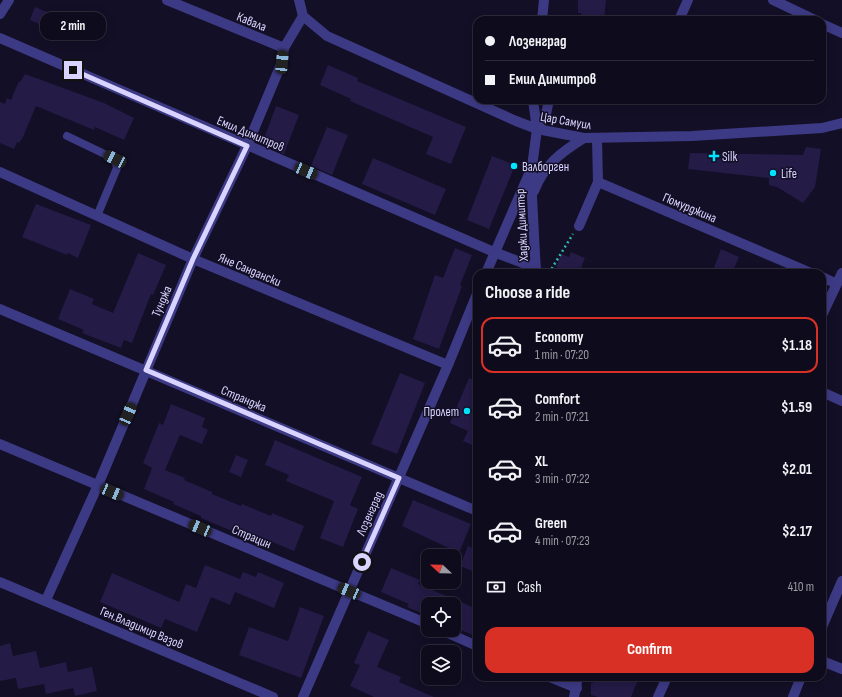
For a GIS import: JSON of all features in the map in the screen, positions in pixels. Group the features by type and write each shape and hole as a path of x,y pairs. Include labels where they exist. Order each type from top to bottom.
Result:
{"street":[{"path":"0,14 9,0"},
{"name":"Кавала","path":"167,0 284,48"},
{"path":"300,0 303,16"},
{"path":"681,16 688,0"},
{"path":"772,0 806,16"},
{"name":"Тунджа","path":"46,600 98,486 193,259 247,146 282,62 284,48 303,16"},
{"name":"Цар Самуил","path":"303,16 327,36 473,101"},
{"path":"826,26 842,33"},
{"name":"Емил Димитров","path":"0,38 532,269"},
{"name":"Цар Самуил","path":"481,104 537,129 597,139 692,136 808,129 822,128 842,123"},
{"name":"Хаджи Димитър","path":"534,104 537,129 532,167 536,269"},
{"name":"Хаджи Димитър","path":"537,129 546,114 548,104"},
{"path":"532,197 544,170 561,154 584,138"},
{"path":"579,226 598,182 597,139"},
{"path":"488,269 532,167"},
{"name":"Яне Сандански","path":"0,172 193,259 448,365"},
{"name":"Гюмурджина","path":"598,182 803,269"},
{"path":"826,307 842,273"},
{"path":"826,280 837,284"},
{"name":"Лозенград","path":"303,697 448,365 473,304"},
{"name":"Странджа","path":"0,309 473,509"},
{"path":"826,394 842,401"},
{"name":"Страцин","path":"0,444 421,621"},
{"path":"826,618 842,581"},
{"name":"Ген.Владимир Вазов","path":"0,582 46,600 273,697"},
{"path":"457,637 473,644"},
{"path":"826,663 842,669"},
{"path":"556,681 575,693 577,681"},
{"path":"658,697 665,681"},
{"path":"792,697 799,681"}],"lane":[{"path":"67,136 115,159 117,168 97,216"}],"path":[{"path":"552,269 579,226"}],"building":[{"path":"578,0 606,0 604,16 581,16 581,13 578,13"},
{"path":"35,7 64,19 59,33 30,20"},
{"path":"328,65 358,78 357,81 466,127 451,164 426,154 433,137 350,101 351,99 320,85"},
{"path":"25,74 104,103 134,118 124,140 95,127 94,130 36,106 23,137 19,143 17,142 14,149 0,143 0,102 5,104 7,98 11,100 19,81 20,82"},
{"path":"276,106 299,115 284,154 262,144"},
{"path":"327,127 348,135 332,175 311,166"},
{"name":"Life","path":"806,147 821,149 815,187 803,203 777,187 769,185 769,178 688,169 690,153 803,155"},
{"path":"492,156 515,165 489,229 467,220"},
{"path":"373,158 446,189 435,215 362,184"},
{"path":"36,204 91,225 78,258 22,237"},
{"path":"455,248 472,255 460,285 462,286 439,349 413,339 435,275 443,278"},
{"path":"721,249 739,257 734,269 714,269"},
{"path":"571,252 585,258 581,269 561,269 556,267 561,254 569,257"},
{"path":"138,253 166,265 153,295 151,294 132,343 124,340 121,348 82,333 84,330 58,319 70,289 94,299 92,304 113,313"},
{"path":"400,373 425,383 397,454 371,444"},
{"path":"469,378 473,380 473,445 463,441 468,431 450,423"},
{"path":"171,404 205,418 202,427 208,430 202,444 180,435 165,470 185,478 184,480 212,492 212,494 241,506 242,504 271,516 272,513 304,526 294,551 263,538 262,541 233,528 232,531 201,518 201,516 173,504 174,502 144,489 152,468 143,463 159,423 163,425"},
{"path":"275,440 362,477 350,505 358,509 343,547 320,538 334,501 286,481 289,475 265,465"},
{"path":"236,455 248,460 241,477 229,472"},
{"path":"413,500 471,524 461,549 451,549 402,526"},
{"path":"468,546 473,548 473,571 461,566"},
{"path":"205,565 240,579 243,572 256,577 258,572 284,583 274,608 235,592 230,605 211,597 197,632 165,619 161,628 100,602 112,573 179,602 186,584 196,588"},
{"path":"391,568 420,580 418,584 421,585 421,589 430,589 449,597 421,597 421,613 407,607 409,604 381,592"},
{"path":"461,602 473,607 473,635 461,630"},
{"path":"300,607 324,616 301,678 239,655 249,627 288,641"},
{"path":"368,631 389,640 377,667 401,677 399,682 434,697 374,697 350,686 360,665 354,663"},
{"path":"10,643 13,656 36,651 40,668 66,662 68,672 92,667 97,691 75,696 73,688 46,694 44,684 18,689 16,678 0,681 0,646"},
{"path":"593,681 638,681 631,697 598,697 591,695 591,683 593,683"}],"place":[{"name":"Silk","path":"714,156"},
{"name":"Валборген","path":"514,166"},
{"name":"Life","path":"773,173"},
{"name":"Пролет","path":"467,411"}],"route":[{"path":"73,70 247,146 193,259 146,370 399,478 362,562"}]}
